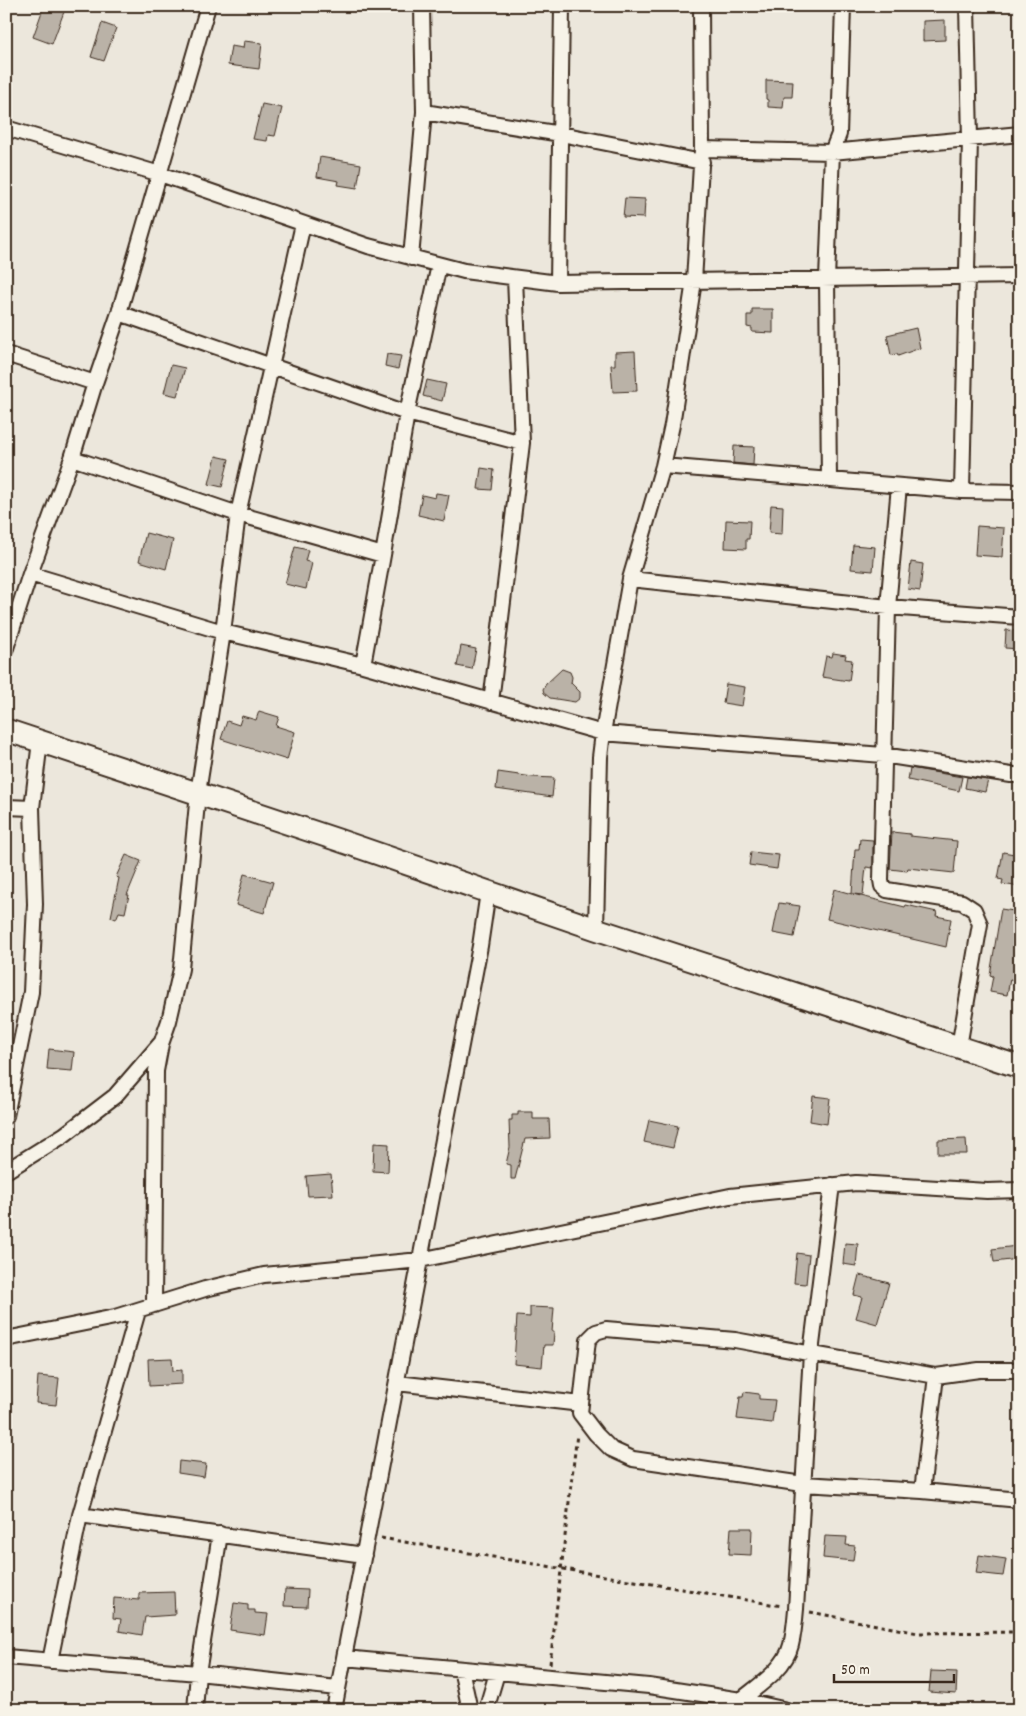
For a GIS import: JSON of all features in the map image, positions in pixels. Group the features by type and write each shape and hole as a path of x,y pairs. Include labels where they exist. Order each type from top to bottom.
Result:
{"main road":[{"path":"6,730 198,793 596,929 1020,1067"}],"street":[{"path":"6,648 30,574 72,458 119,312 208,6"},
{"path":"412,258 424,112 422,6"},
{"path":"558,283 562,6"},
{"path":"596,929 600,757 603,733 630,578 663,466 672,425 694,281 702,155 700,6"},
{"path":"829,480 827,279 832,152 838,134 843,6"},
{"path":"962,491 970,139 966,6"},
{"path":"424,112 702,155 832,152 1020,134"},
{"path":"6,128 160,174 368,246 464,271 558,283 1020,276"},
{"path":"154,1306 156,1071 161,1044 169,1022 181,970 198,793 223,632 238,514 303,224"},
{"path":"363,665 384,555 407,413 439,265"},
{"path":"492,702 522,443 514,278"},
{"path":"119,312 407,413 522,443"},
{"path":"6,354 95,382"},
{"path":"72,458 238,514 384,555"},
{"path":"663,466 962,491 1020,492"},
{"path":"898,486 888,607 881,880 882,886 887,890 962,902 974,910 980,924 958,1047"},
{"path":"30,574 223,632 363,665 603,733 883,755 1020,775"},
{"path":"630,578 888,607 1020,617"},
{"path":"6,1116 11,1066 31,992 35,904 32,808 40,741"},
{"path":"6,808 32,808"},
{"path":"334,1710 480,946 488,892"},
{"path":"6,1171 64,1135 96,1112 115,1096 161,1044"},
{"path":"6,1339 116,1317 205,1289 264,1275 420,1260 730,1196 856,1183 987,1191 1020,1190"},
{"path":"741,1700 782,1664 791,1646 796,1609 811,1353 832,1185"},
{"path":"50,1661 80,1515 138,1311"},
{"path":"1020,1370 979,1370 936,1376 735,1340 606,1329 596,1332 588,1340 580,1409 596,1434 611,1449 633,1459 803,1484 922,1491 1020,1500"},
{"path":"922,1491 936,1376"},
{"path":"396,1383 580,1409"},
{"path":"80,1515 364,1555"},
{"path":"195,1710 198,1673 220,1534"},
{"path":"6,1657 198,1673 337,1688"},
{"path":"344,1658 649,1686 741,1700 787,1710"},
{"path":"461,1670 470,1710"},
{"path":"486,1710 497,1673"}],"path":[{"path":"548,1678 580,1409"},
{"path":"368,1535 796,1609 918,1633 1020,1632"}],"building":[{"path":"44,6 58,6 65,9 52,44 33,37"},
{"path":"945,20 945,40 923,41 923,21"},
{"path":"102,23 116,28 104,61 91,57"},
{"path":"244,41 262,43 259,69 228,65 231,46 243,48"},
{"path":"766,80 793,81 792,97 784,97 783,108 768,107"},
{"path":"262,104 282,108 275,136 268,135 267,141 253,139"},
{"path":"320,157 361,164 357,188 338,185 339,181 317,177"},
{"path":"625,198 645,199 644,218 623,217"},
{"path":"752,309 773,309 773,333 752,332 752,328 747,327 747,315 752,315"},
{"path":"916,328 920,348 898,356 897,354 891,355 887,335"},
{"path":"635,351 637,391 613,392 611,365 615,365 615,352"},
{"path":"387,354 401,356 398,369 385,366"},
{"path":"171,365 185,368 177,396 164,393"},
{"path":"427,380 446,384 442,401 423,396"},
{"path":"734,446 754,447 753,465 733,463"},
{"path":"216,456 229,459 222,487 209,484"},
{"path":"481,468 494,470 492,490 478,489"},
{"path":"436,493 449,495 444,521 418,515 422,495 435,498"},
{"path":"771,505 783,506 782,534 769,533"},
{"path":"726,520 750,521 749,539 746,539 746,549 725,548"},
{"path":"977,526 1004,528 1002,557 975,555"},
{"path":"146,533 173,540 166,569 139,561"},
{"path":"853,545 875,547 873,571 851,569"},
{"path":"295,547 308,550 305,561 312,563 306,589 285,584"},
{"path":"911,562 923,564 920,591 908,589"},
{"path":"1006,630 1020,631 1019,649 1005,648"},
{"path":"461,646 476,649 472,669 457,666"},
{"path":"833,653 846,655 845,659 852,660 849,681 822,677 826,656 832,657"},
{"path":"562,669 570,672 572,677 571,683 580,692 580,698 575,702 550,698 544,693 543,689 546,684"},
{"path":"726,684 745,687 742,706 723,703"},
{"path":"259,711 279,717 276,726 295,732 287,760 221,739 227,721 239,725 242,716 256,720"},
{"path":"910,768 962,777 959,791 908,780"},
{"path":"498,772 554,778 552,797 496,789"},
{"path":"967,777 988,780 985,792 965,788"},
{"path":"892,832 957,841 954,873 908,868 907,871 890,869"},
{"path":"860,839 873,840 873,868 866,867 863,895 853,894 905,907 906,905 937,912 936,916 951,919 946,947 827,919 834,889 852,894 855,849 859,849"},
{"path":"751,852 779,855 777,869 749,865"},
{"path":"1003,852 1020,855 1020,887 1002,884 1003,880 998,879"},
{"path":"126,855 141,861 127,895 129,895 125,913 119,912 116,919 111,917 119,878 116,877"},
{"path":"244,874 273,882 264,913 236,905"},
{"path":"779,903 800,906 794,937 773,933"},
{"path":"1001,909 1020,912 1018,953 1020,954 1020,981 1010,979 1007,995 990,992 993,976 990,975"},
{"path":"49,1049 74,1052 72,1071 47,1069"},
{"path":"813,1096 830,1098 827,1124 810,1121"},
{"path":"518,1112 533,1112 533,1119 549,1119 550,1138 525,1139 515,1179 511,1179 511,1165 506,1164 510,1147 509,1120 512,1120 512,1115 518,1115"},
{"path":"649,1120 678,1126 673,1148 644,1142"},
{"path":"966,1139 967,1154 938,1154 938,1140"},
{"path":"374,1143 389,1144 388,1172 373,1171"},
{"path":"331,1174 333,1195 308,1196 306,1176"},
{"path":"845,1243 858,1244 856,1266 843,1264"},
{"path":"1017,1246 1018,1259 994,1262 992,1249"},
{"path":"797,1253 809,1255 806,1284 794,1283"},
{"path":"859,1275 889,1283 877,1324 856,1318 862,1297 854,1295"},
{"path":"530,1307 554,1308 553,1345 544,1345 542,1367 514,1364 517,1316 530,1317"},
{"path":"172,1358 173,1371 182,1370 182,1384 149,1386 148,1359"},
{"path":"38,1376 59,1378 56,1405 36,1403"},
{"path":"744,1392 759,1394 759,1399 775,1400 772,1423 737,1419 740,1397 743,1397"},
{"path":"179,1461 206,1464 204,1477 178,1473"},
{"path":"731,1528 752,1528 751,1555 729,1554"},
{"path":"825,1536 847,1537 846,1545 855,1546 853,1561 823,1558"},
{"path":"979,1555 1006,1559 1003,1576 976,1573"},
{"path":"285,1589 308,1590 307,1607 284,1606"},
{"path":"174,1592 175,1615 145,1617 142,1635 119,1631 121,1619 113,1618 114,1598 139,1600 139,1593"},
{"path":"234,1603 248,1605 248,1610 255,1610 255,1613 268,1614 265,1635 230,1630"},
{"path":"931,1671 957,1672 956,1694 929,1692"}]}
